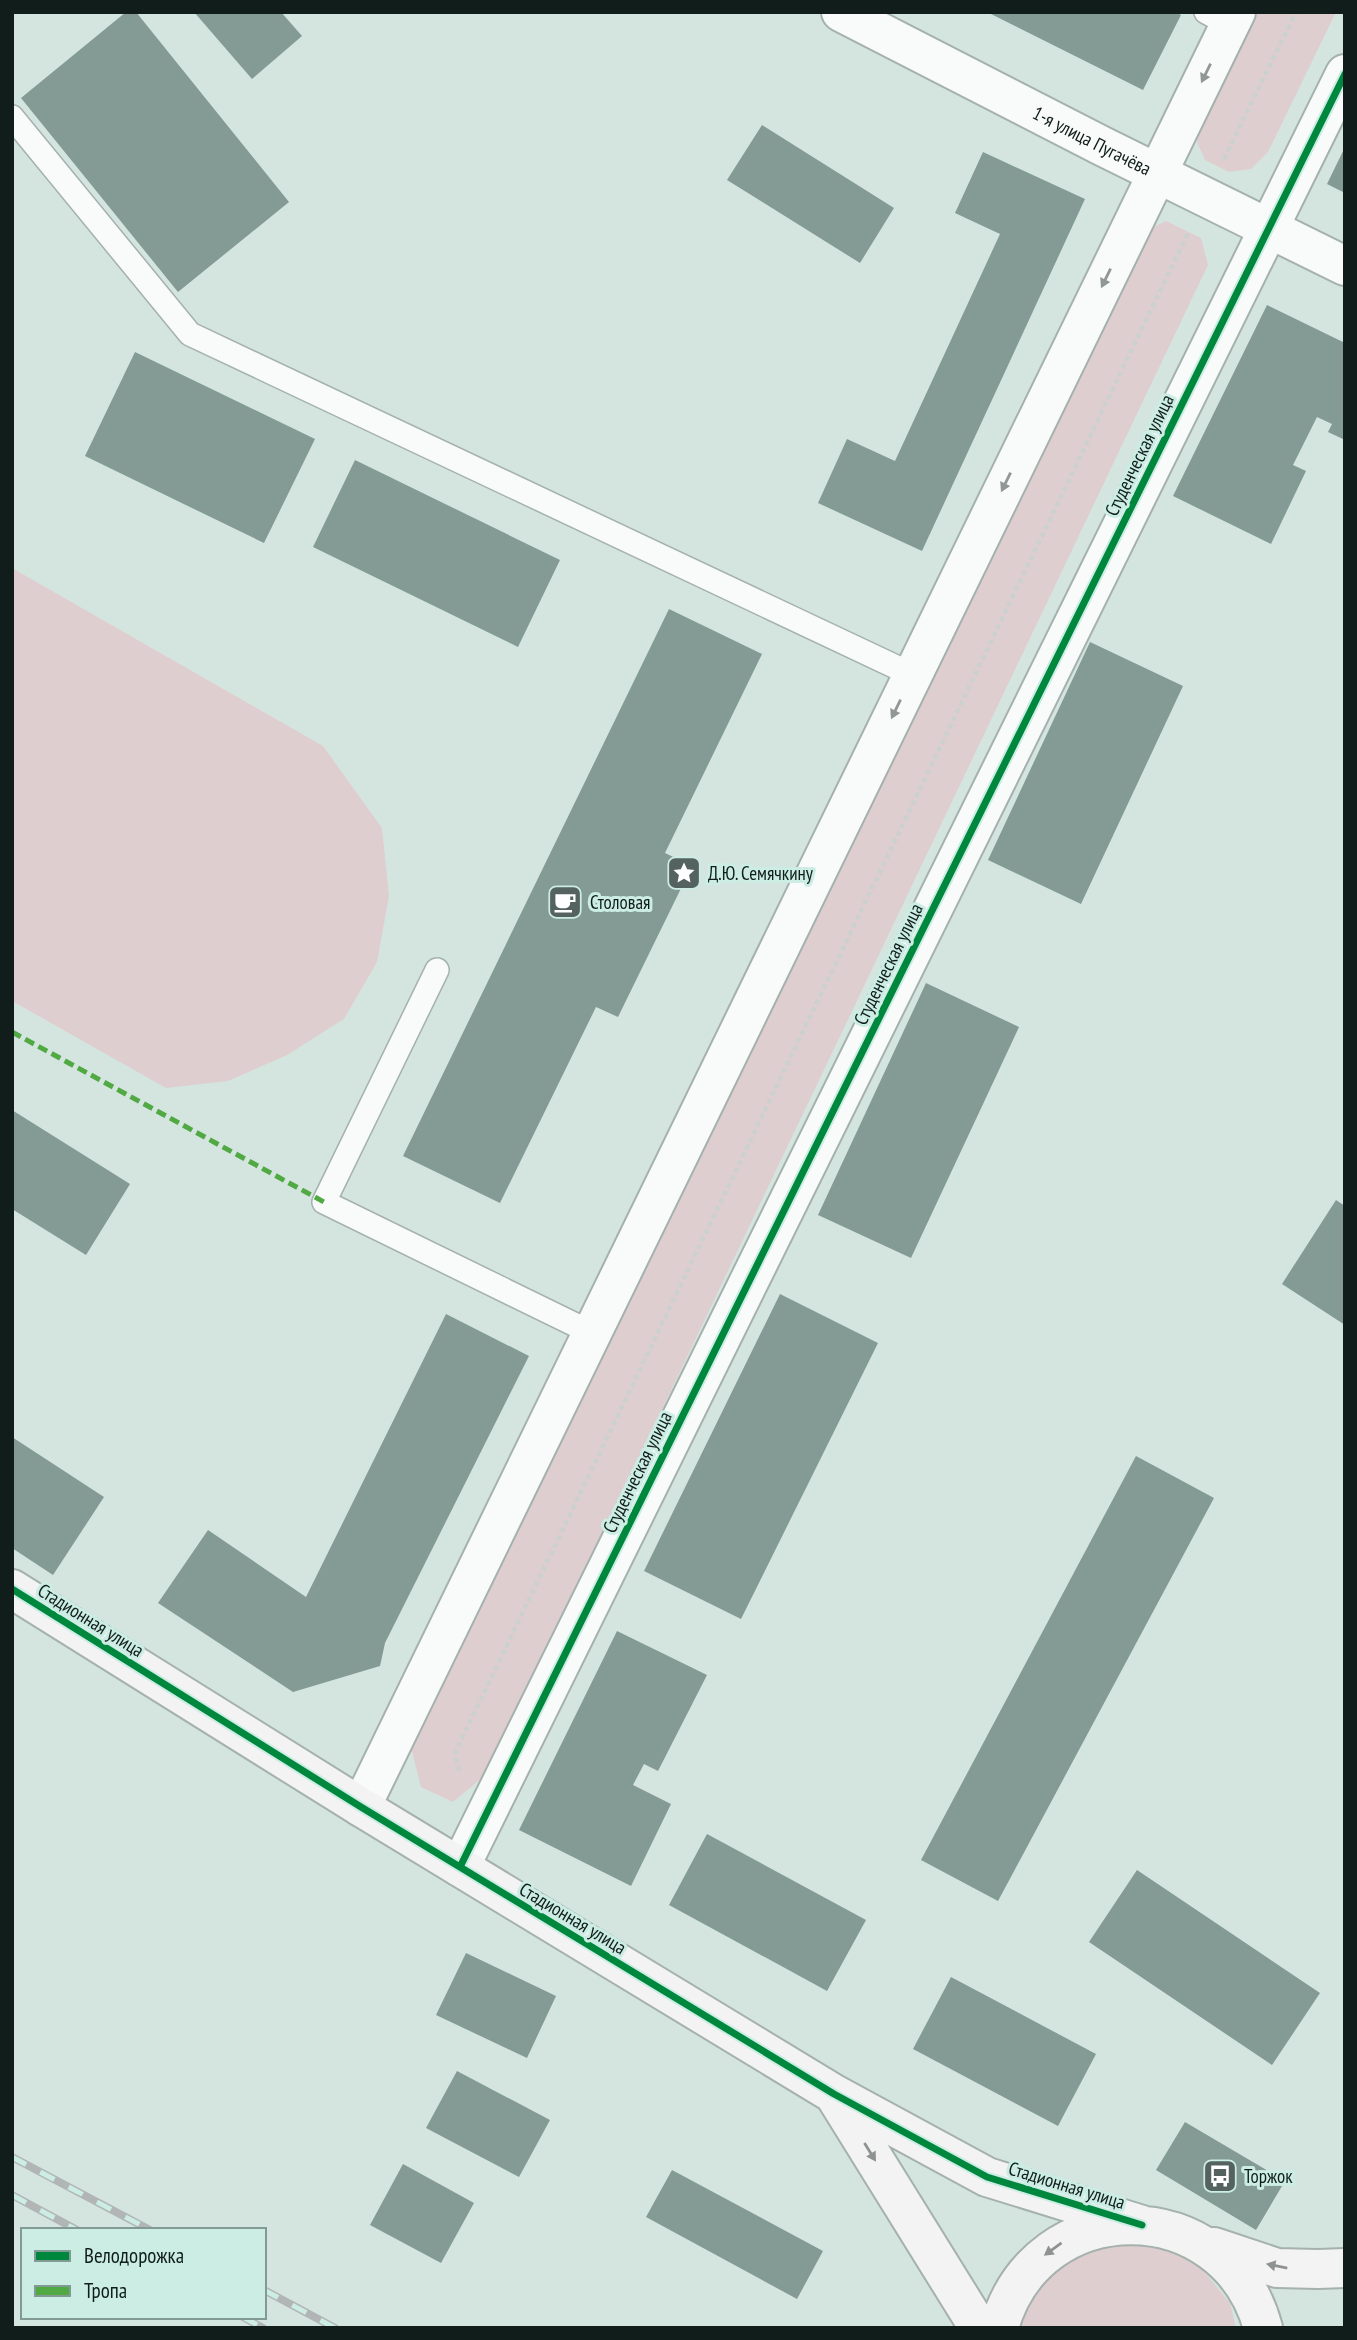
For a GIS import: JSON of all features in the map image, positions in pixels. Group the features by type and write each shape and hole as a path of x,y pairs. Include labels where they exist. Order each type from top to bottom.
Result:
{"street":[{"name":"1-я улица Пугачёва","path":"841,12 1345,266"},
{"path":"361,1807 1157,173 1224,17"},
{"name":"Студенческая улица","path":"460,1867 1345,74"},
{"name":"Стадионная улица","path":"12,1589 361,1807 834,2094 987,2177 1142,2225"},
{"name":"Стадионная улица","path":"834,2094 979,2328"},
{"path":"999,2328 1016,2288 1034,2265 1049,2252 1083,2233 1121,2224 1161,2227 1277,2268 1345,2268"},
{"path":"1197,2241 1221,2258 1241,2280 1252,2297 1263,2328"}],"lane":[{"path":"12,117 190,334 913,675"},
{"path":"437,970 324,1202 592,1333"}],"path":[{"path":"491,1803 460,1778 455,1753 1296,12"}],"shaded area":[{"path":"1252,12 1336,12 1268,152 1251,169 1229,172 1205,160 1197,142 1203,114"},
{"path":"1166,221 1201,238 1208,265 489,1772 453,1802 421,1787 409,1740 1140,233"},
{"path":"12,568 323,746 382,828 389,896 377,962 344,1019 287,1055 228,1081 166,1088 12,1001"},
{"path":"1098,2242 1150,2242 1197,2263 1230,2303 1236,2328 1016,2328 1021,2306 1053,2265"}],"building":[{"path":"126,12 136,12 289,202 178,292 21,98"},
{"path":"194,12 281,12 302,36 252,79"},
{"path":"987,12 1176,12 1181,15 1143,90"},
{"path":"762,125 894,208 860,263 727,180"},
{"path":"1345,147 1345,193 1327,184"},
{"path":"983,152 1085,199 922,551 818,503 847,439 895,461 1000,234 955,213"},
{"path":"1267,305 1345,343 1345,440 1328,432 1332,424 1317,417 1293,465 1306,471 1271,544 1173,496"},
{"path":"135,352 315,439 264,543 85,456"},
{"path":"355,460 560,560 518,647 313,547"},
{"path":"669,609 762,654 665,853 692,866 618,1017 596,1007 500,1203 403,1156"},
{"path":"1090,642 1183,686 1081,904 988,860"},
{"path":"926,983 1019,1027 911,1258 818,1215"},
{"path":"12,1110 130,1184 86,1255 12,1209"},
{"path":"1336,1200 1345,1206 1345,1325 1282,1284"},
{"path":"780,1294 878,1343 741,1619 644,1571"},
{"path":"446,1314 529,1356 385,1643 380,1666 293,1692 158,1603 208,1530 306,1597"},
{"path":"12,1437 104,1497 53,1575 12,1548"},
{"path":"1136,1456 1214,1498 998,1901 921,1860"},
{"path":"617,1631 707,1675 658,1771 644,1764 633,1785 671,1804 631,1886 519,1830"},
{"path":"707,1834 866,1920 827,1991 669,1905"},
{"path":"1137,1870 1320,1993 1272,2065 1089,1942"},
{"path":"466,1953 556,1996 527,2058 436,2015"},
{"path":"951,1977 1096,2054 1058,2126 913,2049"},
{"path":"457,2071 550,2120 519,2177 426,2128"},
{"name":"Торжок","path":"1185,2122 1285,2181 1256,2230 1156,2170"},
{"path":"403,2164 474,2203 441,2263 370,2225"},
{"path":"672,2170 823,2251 797,2299 646,2217"}],"railway":[{"path":"12,2157 146,2228"},
{"path":"12,2195 73,2228"},
{"path":"266,2291 335,2328"},
{"path":"247,2319 263,2328"}],"marked path":[{"path":"12,1032 324,1202"}],"cycle path":[{"path":"460,1867 1345,74"},
{"path":"12,1589 361,1807 834,2094 987,2177 1142,2225"}],"place":[{"name":"Д.Ю. Семячкину","path":"684,873"},
{"name":"Столовая","path":"565,902"},
{"name":"Торжок","path":"1220,2176"}]}
